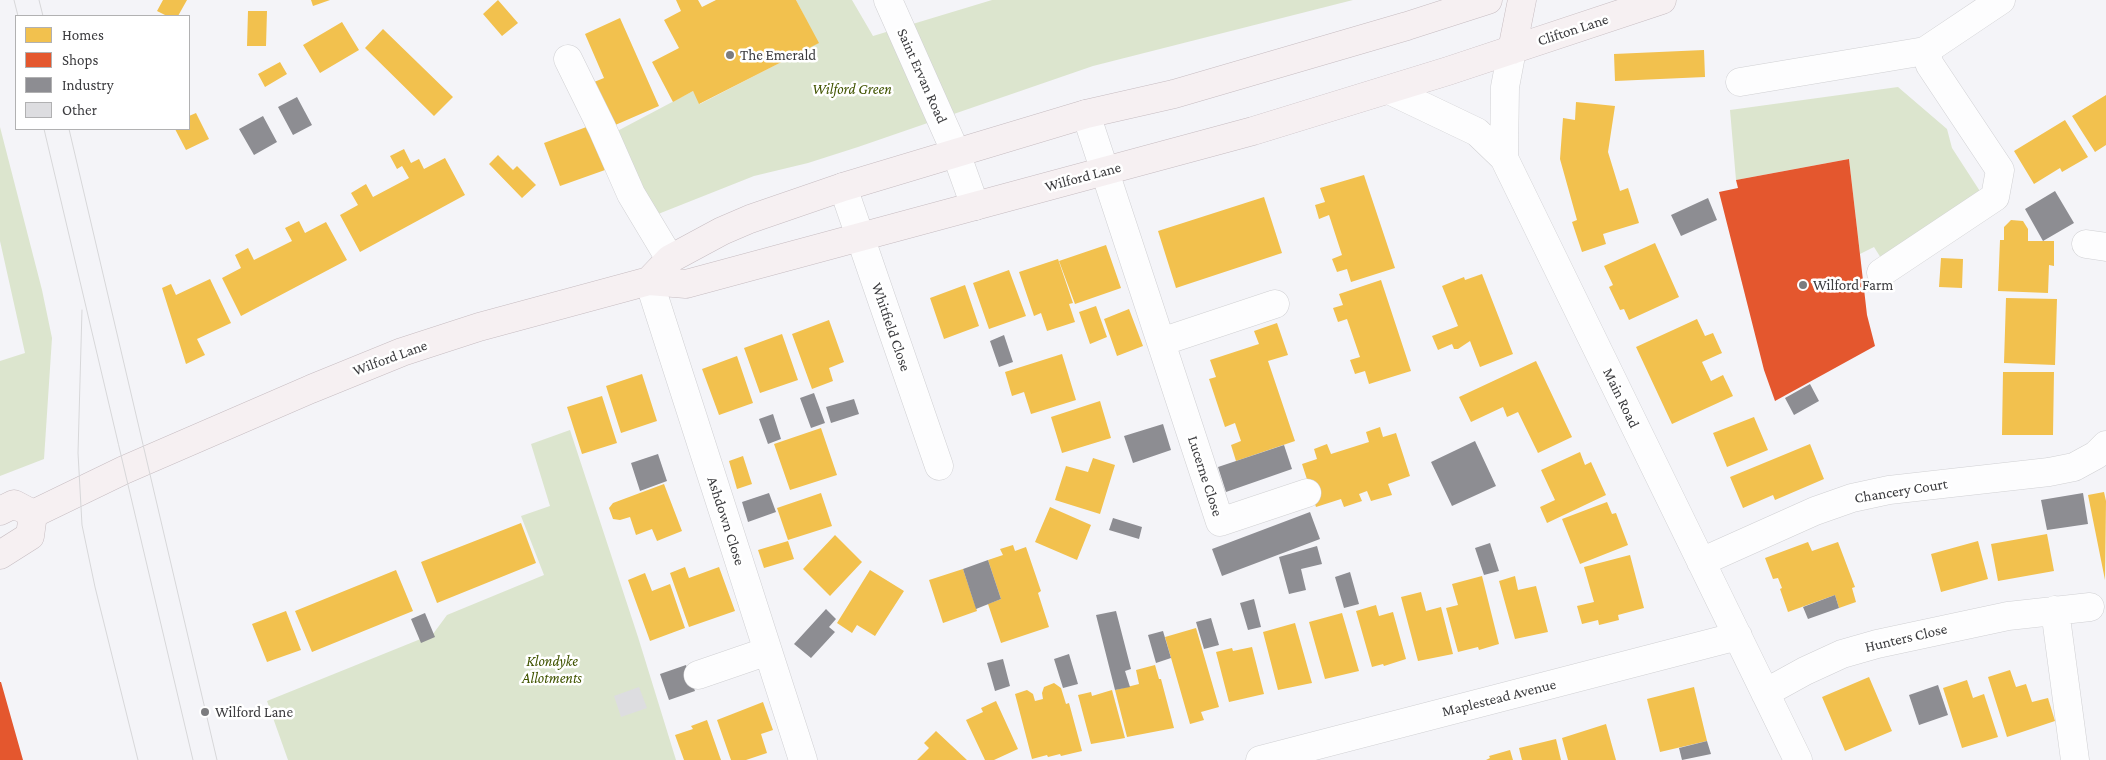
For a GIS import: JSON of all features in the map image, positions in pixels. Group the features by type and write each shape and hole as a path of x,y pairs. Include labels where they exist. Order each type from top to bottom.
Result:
{"main road":[{"path":"649,281 670,259 722,231 750,219 843,187 1086,114 1174,94 1407,26 1488,0"},
{"path":"1512,50 1522,0"},
{"name":"Clifton Lane","path":"1512,50 1662,0"},
{"name":"Wilford Lane","path":"33,514 210,431 402,352 512,318 649,281 686,284 1253,131 1512,50"},
{"path":"0,511 14,504 33,514 30,536 0,555"}],"street":[{"name":"Saint Ervan Road","path":"888,0 956,152 975,206"},
{"path":"1740,82 1924,51 2000,0"},
{"path":"1504,158 1505,87 1512,50"},
{"path":"1881,273 1995,197 2000,170 1930,65 1924,51"},
{"path":"568,59 602,128 631,194 670,259"},
{"name":"Main Road","path":"1389,90 1476,132 1504,158 1798,760"},
{"name":"Lucerne Close","path":"1086,114 1220,522 1307,493"},
{"name":"Whitfield Close","path":"843,187 939,466"},
{"name":"Ashdown Close","path":"649,281 803,760"},
{"path":"1160,342 1275,304"},
{"name":"Chancery Court","path":"1701,562 1815,511 1852,498 1889,490 2065,469 2074,467 2096,455 2106,445"},
{"name":"Hunters Close","path":"1765,693 1805,671 1842,654 1877,644 2008,616 2090,607"},
{"path":"2055,610 2075,760"},
{"name":"Maplestead Avenue","path":"1260,760 1738,636"},
{"path":"698,675 768,651"}],"green space":[{"name":"Wilford Green","path":"796,0 852,0 873,36 992,0 1353,0 1093,66 858,147 808,163 754,176 643,220 606,137 693,91 700,104 818,43"},
{"path":"1898,87 1947,129 1952,148 1985,199 1886,266 1874,247 1860,254 1849,159 1736,180 1730,110"},
{"path":"0,127 42,290 52,338 44,459 0,476 0,361 25,353 0,241"},
{"name":"Klondyke Allotments","path":"570,430 676,760 288,760 267,701 433,634 447,615 544,575 521,516 550,506 531,444"}],"building: Homes":[{"path":"163,0 187,0 179,15 165,15 157,11"},
{"path":"311,0 330,0 313,6"},
{"path":"498,0 518,23 502,36 483,14"},
{"name":"The Emerald","path":"676,0 698,0 702,7 716,0 796,0 819,43 699,104 693,91 673,102 652,62 679,48 664,20 681,11"},
{"path":"248,11 267,11 266,46 247,46"},
{"path":"620,18 659,106 613,126 594,82 604,78 585,34"},
{"path":"342,22 359,50 320,73 303,45"},
{"path":"383,29 453,97 434,116 365,48"},
{"path":"1704,50 1705,77 1615,81 1614,54"},
{"path":"280,62 287,74 265,87 258,74"},
{"path":"2106,95 2106,145 2095,152 2072,116"},
{"path":"1576,102 1615,106 1608,152 1620,191 1628,188 1639,223 1603,234 1606,244 1582,252 1572,222 1577,220 1560,159 1563,118 1575,120"},
{"path":"196,113 209,139 186,150 176,130 190,130 190,116"},
{"path":"2065,120 2088,157 2062,172 2060,168 2034,184 2014,151"},
{"path":"589,126 605,170 560,186 544,143"},
{"path":"404,149 411,163 419,159 424,169 445,158 465,195 360,252 340,215 358,205 351,193 366,184 373,197 409,178 402,166 397,169 390,156"},
{"path":"498,155 513,170 517,166 536,185 522,198 489,164"},
{"path":"1364,175 1395,268 1351,282 1347,269 1337,272 1332,259 1342,255 1329,215 1319,219 1315,205 1325,202 1320,188"},
{"path":"1264,197 1282,253 1176,288 1158,231"},
{"path":"2011,220 2023,221 2028,229 2028,241 2054,241 2054,266 2049,265 2048,293 1998,291 2000,240 2004,240 2004,227"},
{"path":"299,221 305,233 326,222 347,260 241,316 222,278 241,268 235,255 248,248 254,260 292,241 285,228"},
{"path":"1655,243 1679,297 1629,320 1624,309 1620,310 1609,287 1613,285 1604,266"},
{"path":"1106,245 1121,288 1075,304 1059,261"},
{"path":"1941,258 1963,259 1962,288 1939,287"},
{"path":"1058,259 1073,303 1069,304 1075,322 1047,331 1041,313 1034,316 1019,272"},
{"path":"1009,270 1026,316 989,329 973,283"},
{"path":"1482,274 1513,354 1480,367 1470,341 1458,349 1454,349 1452,344 1438,350 1432,336 1458,326 1442,286 1464,277 1465,280"},
{"path":"210,279 231,323 197,339 205,355 186,364 162,288 171,284 176,295"},
{"path":"1381,280 1411,371 1369,384 1365,371 1355,374 1350,360 1360,357 1347,319 1338,322 1333,308 1343,305 1339,294"},
{"path":"965,285 979,326 944,339 930,298"},
{"path":"2006,298 2057,299 2055,365 2004,363"},
{"path":"1096,306 1107,337 1090,344 1079,312"},
{"path":"1129,309 1143,346 1117,356 1104,319"},
{"path":"1697,319 1705,336 1713,333 1722,353 1702,362 1711,381 1723,375 1733,396 1672,424 1636,347"},
{"path":"829,320 844,362 829,368 833,381 812,389 792,334"},
{"path":"1277,323 1288,355 1268,361 1295,441 1236,461 1231,445 1241,441 1235,423 1225,427 1209,379 1216,377 1210,360 1259,344 1254,331"},
{"path":"782,334 798,380 760,393 744,348"},
{"path":"1062,354 1076,400 1031,414 1024,392 1012,396 1005,372"},
{"path":"737,356 753,403 719,415 702,369"},
{"path":"1536,361 1572,437 1538,453 1518,412 1507,417 1503,407 1471,422 1459,397"},
{"path":"2003,372 2054,372 2053,435 2002,435"},
{"path":"642,374 657,421 621,433 606,386"},
{"path":"602,396 617,443 582,454 567,407"},
{"path":"1100,401 1111,438 1062,453 1051,417"},
{"path":"1754,417 1768,450 1727,467 1713,433"},
{"path":"1380,427 1383,437 1396,433 1410,476 1388,484 1392,495 1371,501 1367,491 1359,494 1362,501 1344,507 1341,499 1316,507 1302,464 1317,459 1314,449 1327,444 1331,454 1369,442 1366,432"},
{"path":"821,428 837,475 790,490 774,444"},
{"path":"1810,444 1824,479 1775,500 1773,495 1743,508 1730,477"},
{"path":"1580,452 1585,465 1591,462 1606,495 1547,523 1540,507 1555,500 1541,470"},
{"path":"743,456 752,484 737,489 729,461"},
{"path":"1093,458 1115,465 1100,514 1055,500 1066,466 1088,472"},
{"path":"664,484 682,531 657,541 652,529 636,535 630,517 620,520 613,519 609,508 613,503"},
{"path":"2104,492 2106,501 2105,580 2088,495"},
{"path":"821,493 832,526 788,540 777,508"},
{"path":"1607,502 1612,514 1616,513 1628,545 1580,564 1562,519"},
{"path":"1050,507 1091,525 1077,560 1035,542"},
{"path":"521,523 536,563 437,603 421,562"},
{"path":"2047,534 2054,571 1998,581 1991,544"},
{"path":"835,535 862,562 830,596 803,569"},
{"path":"788,541 794,559 764,568 758,550"},
{"path":"1978,541 1988,579 1941,592 1931,554"},
{"path":"1808,542 1812,551 1838,542 1855,587 1852,588 1856,602 1839,608 1835,595 1788,612 1778,578 1773,579 1765,558"},
{"path":"1013,545 1015,551 1026,547 1041,591 1038,593 1049,627 1001,643 988,604 1001,599 988,560 1003,555 1000,549"},
{"path":"1630,555 1644,608 1618,615 1619,620 1599,625 1598,620 1582,624 1577,606 1594,602 1584,567"},
{"path":"685,567 689,578 719,567 735,611 689,627 670,573"},
{"path":"963,569 977,611 943,623 929,580"},
{"path":"396,570 413,611 312,652 295,611"},
{"path":"870,570 904,591 875,636 857,625 852,633 837,623"},
{"path":"645,573 652,591 670,584 685,628 650,641 628,580"},
{"path":"1482,576 1499,644 1479,650 1478,647 1458,652 1446,608 1458,605 1452,584"},
{"path":"1515,576 1518,590 1536,586 1548,632 1515,639 1499,581"},
{"path":"1421,592 1426,611 1441,607 1453,654 1418,661 1401,597"},
{"path":"1376,605 1379,616 1393,612 1406,659 1384,666 1383,664 1372,667 1356,611"},
{"path":"286,611 301,650 267,662 252,624"},
{"path":"1342,613 1359,671 1325,679 1309,622"},
{"path":"1295,623 1312,683 1278,690 1263,632"},
{"path":"1196,628 1219,707 1201,712 1204,720 1190,724 1165,637"},
{"path":"1252,647 1264,694 1229,702 1216,652 1232,648 1233,651"},
{"path":"1155,665 1159,679 1161,679 1174,728 1127,737 1115,690 1139,684 1136,670"},
{"path":"2010,670 2016,687 2026,684 2032,702 2048,698 2055,721 2007,737 1988,677"},
{"path":"1869,677 1892,731 1845,751 1822,697"},
{"path":"1967,680 1973,698 1984,694 1998,737 1962,748 1943,688"},
{"path":"1054,683 1061,688 1066,704 1069,703 1082,751 1061,756 1060,754 1048,757 1047,755 1032,759 1015,694 1027,690 1033,694 1035,701 1043,699 1044,687"},
{"path":"1694,687 1707,741 1660,752 1647,699"},
{"path":"1112,690 1125,738 1091,744 1078,695 1091,692 1092,696"},
{"path":"996,701 1018,749 994,760 985,760 966,720 983,712 981,708"},
{"path":"763,702 773,730 761,734 767,753 746,760 731,760 717,720"},
{"path":"707,720 721,760 684,760 675,735 693,729 691,726"},
{"path":"1606,724 1616,760 1568,760 1562,738"},
{"path":"936,731 967,760 917,760 929,748 924,743"},
{"path":"1556,739 1561,760 1522,760 1519,748"},
{"path":"1510,750 1513,760 1486,760 1490,758 1489,756"}],"building: Shops":[{"name":"Wilford Farm","path":"1849,159 1867,315 1875,346 1775,401 1764,370 1719,192 1738,188 1736,180"},
{"path":"1,682 23,760 0,760"}],"building: Industry":[{"path":"297,97 312,125 293,135 278,107"},
{"path":"263,116 277,142 254,155 239,129"},
{"path":"2055,191 2074,223 2043,241 2025,209"},
{"path":"1708,198 1717,220 1681,236 1671,215"},
{"path":"1004,335 1013,362 999,367 990,341"},
{"path":"1810,384 1819,401 1794,415 1785,398"},
{"path":"814,393 825,423 811,428 800,398"},
{"path":"854,399 859,414 831,423 826,407"},
{"path":"773,414 781,439 768,444 759,419"},
{"path":"1163,424 1171,450 1133,463 1124,436"},
{"path":"1475,441 1496,486 1452,506 1431,462"},
{"path":"1284,445 1292,469 1226,492 1218,467"},
{"path":"658,454 667,481 640,491 631,463"},
{"path":"769,493 776,512 748,522 742,502"},
{"path":"2083,493 2088,524 2047,530 2041,500"},
{"path":"1310,512 1320,539 1222,576 1212,549"},
{"path":"1113,518 1142,527 1139,539 1109,530"},
{"path":"1490,543 1499,571 1484,575 1475,548"},
{"path":"1317,546 1322,564 1301,569 1306,590 1289,594 1279,557"},
{"path":"988,560 1001,599 976,609 963,569"},
{"path":"1350,572 1359,604 1344,608 1335,577"},
{"path":"1835,595 1839,608 1808,619 1803,607"},
{"path":"1254,599 1261,627 1248,630 1240,603"},
{"path":"826,609 836,619 829,627 835,632 811,658 794,644"},
{"path":"1116,611 1131,669 1125,671 1130,687 1115,690 1096,615"},
{"path":"425,613 435,637 421,643 411,619"},
{"path":"1211,618 1219,645 1204,649 1196,622"},
{"path":"1163,631 1171,658 1156,663 1148,635"},
{"path":"1069,654 1078,684 1063,688 1054,659"},
{"path":"1003,659 1010,686 995,691 987,663"},
{"path":"686,665 695,691 669,700 660,674"},
{"path":"1938,685 1948,715 1919,725 1909,695"},
{"path":"1707,741 1711,754 1682,760 1679,748"}],"building: Other":[{"path":"639,687 647,708 621,717 614,696"}],"tram line":[{"path":"14,0 18,15"},
{"path":"39,0 43,15"},
{"path":"44,130 193,760"},
{"path":"69,130 217,760"},
{"path":"82,310 78,453 82,525 95,587 138,760"}],"place":[{"name":"The Emerald","path":"730,55"},
{"name":"Wilford Farm","path":"1803,285"},
{"name":"Wilford Lane","path":"205,712"}]}
